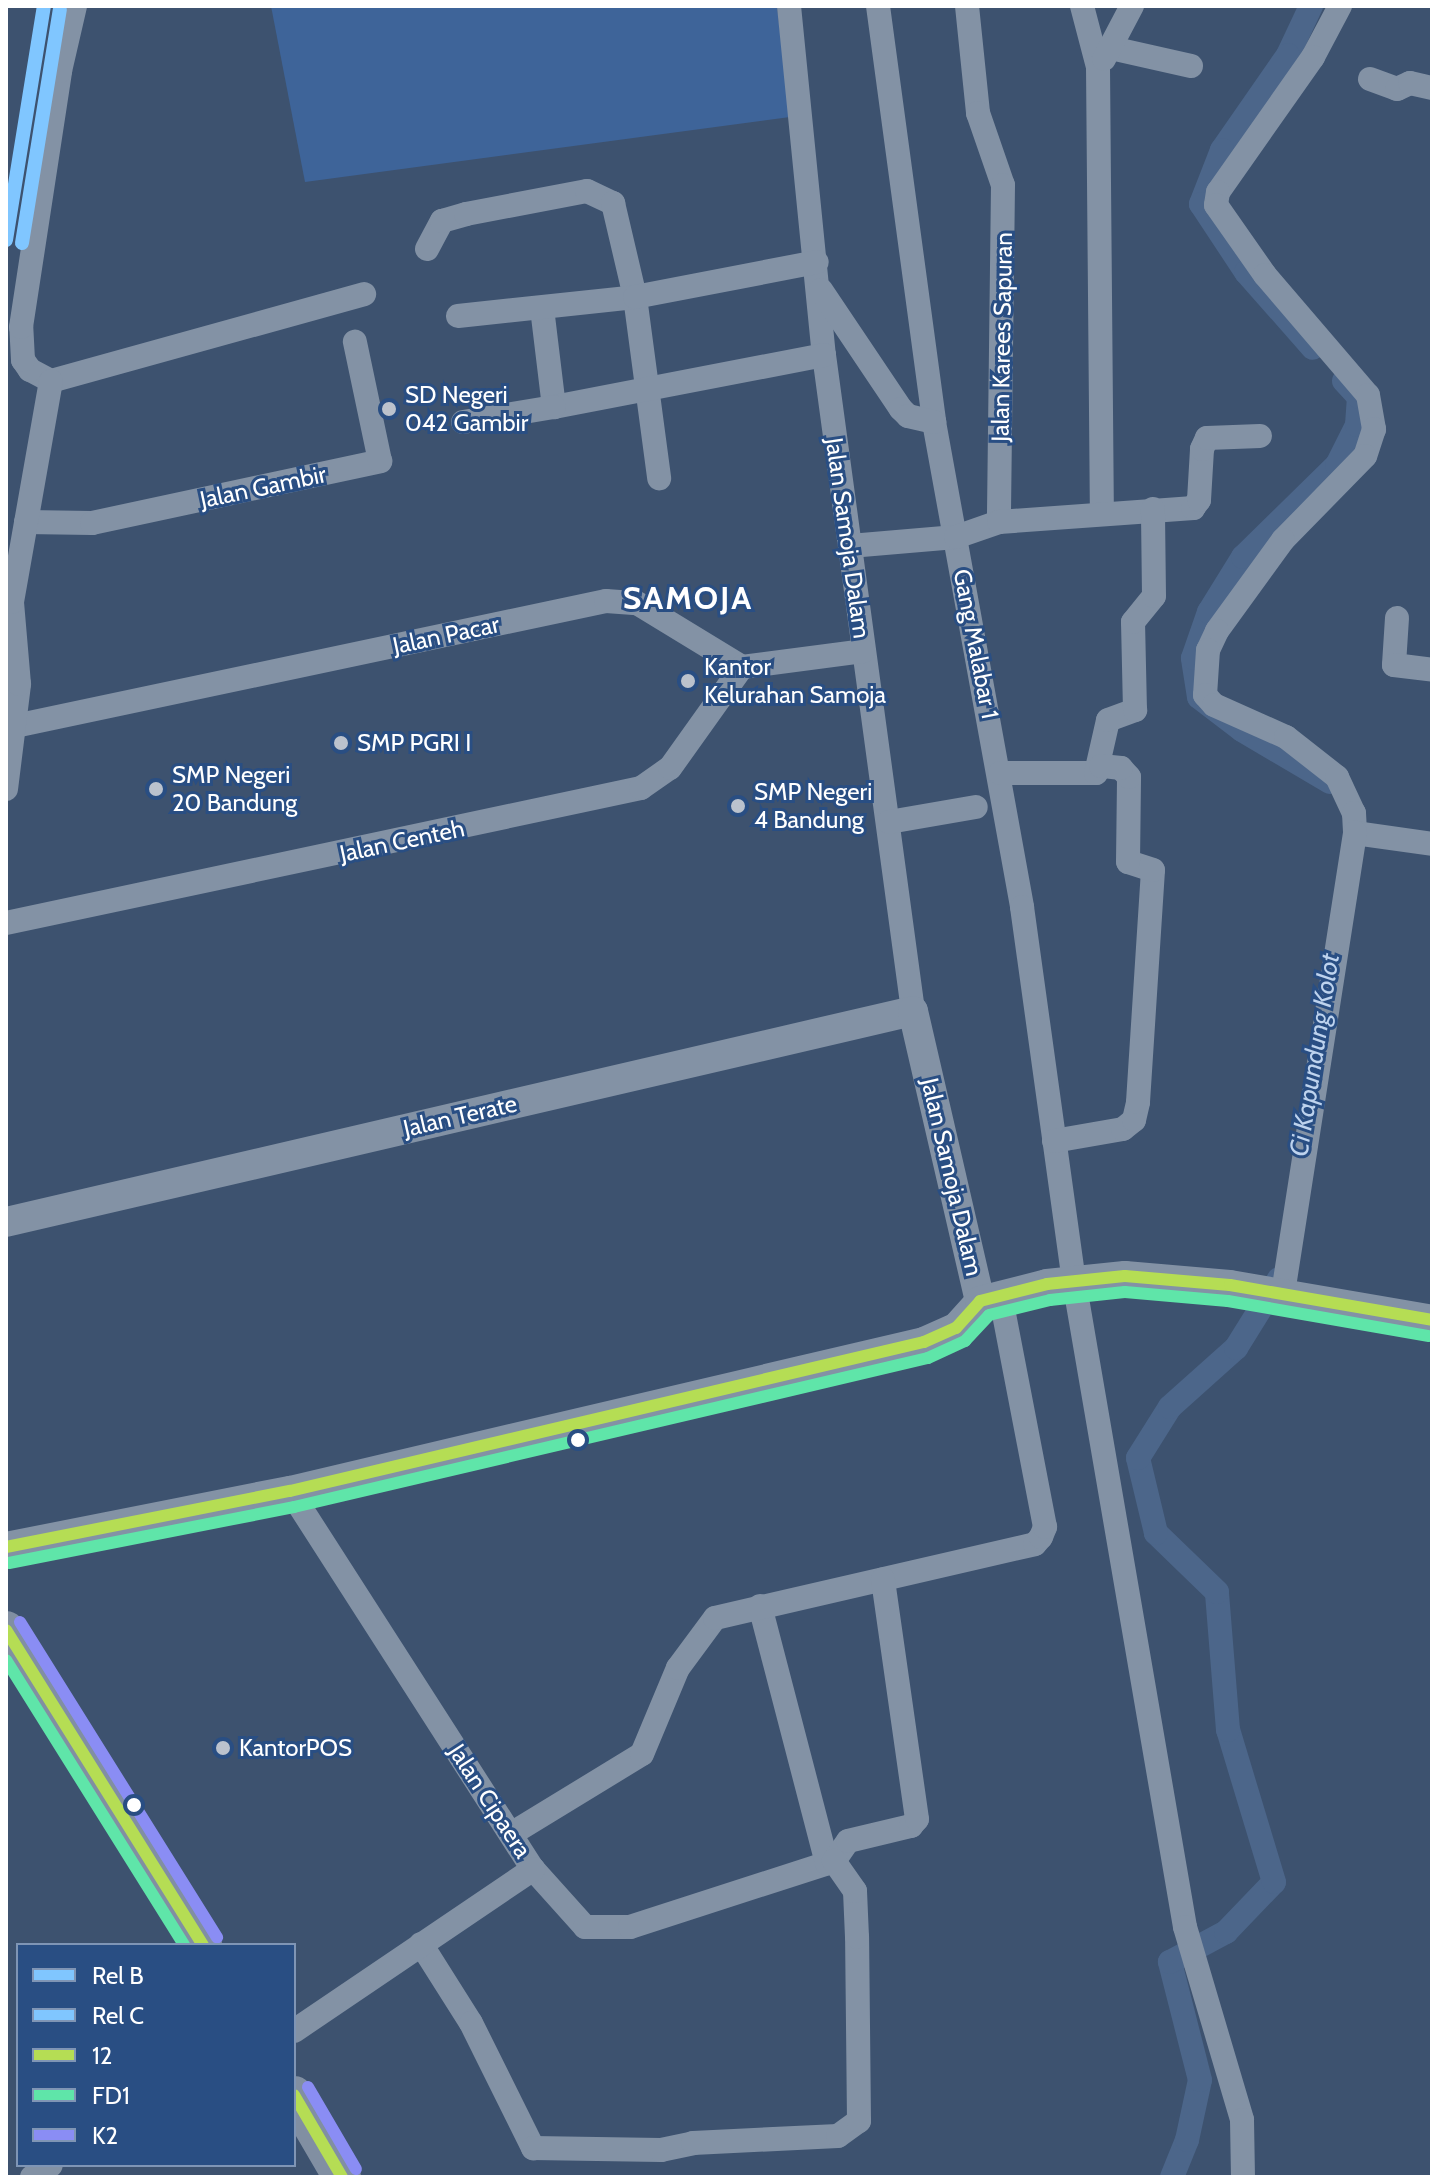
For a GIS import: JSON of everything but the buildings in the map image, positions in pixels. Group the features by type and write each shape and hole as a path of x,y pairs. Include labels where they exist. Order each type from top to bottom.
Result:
{"main road":[{"path":"6,1630 202,1943"},
{"path":"296,2098 342,2177"}],"street":[{"path":"75,6 62,60 21,327 23,360 30,370 51,381 364,294"},
{"name":"Jalan Samoja Dalam","path":"789,6 824,355 913,1011 990,1300"},
{"name":"Gang Malabar 1","path":"878,6 934,422 1000,773 1074,1281 1185,1927 1193,1965 1242,2120 1243,2177"},
{"name":"Jalan Karees Sapuran","path":"967,6 978,113 1003,185 999,522"},
{"path":"1082,6 1104,58 1102,512"},
{"path":"1104,58 1132,6"},
{"path":"1284,1293 1355,833 1354,813 1337,777 1286,737 1214,705 1205,695 1203,675 1208,650 1242,596 1283,540 1365,456 1374,429 1368,395 1359,382 1265,275 1216,205 1218,192 1313,57 1340,6"},
{"path":"1104,58 1191,66"},
{"path":"1370,79 1397,89 1410,83 1432,88"},
{"path":"427,249 442,221 587,191 602,194 613,203 635,297 659,478"},
{"path":"458,316 635,297 817,262"},
{"path":"819,288 901,409 908,416 934,422"},
{"path":"542,308 554,407"},
{"name":"Jalan Gambir","path":"26,522 92,523 380,461 355,342"},
{"path":"463,422 648,391 824,355"},
{"path":"6,789 19,684 10,629 51,381"},
{"path":"850,546 956,537 999,522 1198,504 1202,449 1207,438 1260,436"},
{"path":"1101,766 1108,720 1131,714 1138,702 1133,622 1154,596 1153,509"},
{"name":"Jalan Pacar","path":"15,726 606,601 637,603 742,667"},
{"path":"1397,618 1394,665 1432,670"},
{"path":"742,667 863,651"},
{"name":"Jalan Centeh","path":"6,923 641,788 670,768 742,667"},
{"path":"1000,773 1087,775 1101,766 1126,770 1131,807 1128,862 1153,870 1138,1102 1134,1120 1123,1129 1054,1141"},
{"path":"889,822 976,807"},
{"path":"1355,833 1432,844"},
{"name":"Jalan Terate","path":"6,1222 913,1011"},
{"path":"6,1547 290,1491 924,1342 956,1328 990,1300 1074,1281 1125,1276 1230,1285 1432,1320"},
{"path":"511,1834 632,1763 650,1742 678,1668 704,1628 715,1618 1035,1544 1045,1527 990,1300"},
{"name":"Jalan Cipaera","path":"290,1491 533,1869 296,2030"},
{"path":"533,1869 585,1927 607,1931 831,1862 848,1841 911,1826 917,1819 883,1579"},
{"path":"421,1944 471,2023 533,2148 661,2150 693,2143 838,2136 859,2121 855,1891 831,1862 760,1606"}],"shaded area":[{"path":"271,6 777,6 790,117 305,182"}],"waterway":[{"name":"Ci Kapundung Kolot","path":"1311,6 1288,55 1222,150 1201,204 1246,272 1313,348"},
{"name":"Ci Kapundung Kolot","path":"1330,782 1242,730 1199,697 1193,658 1209,612 1243,557 1337,465 1357,425 1359,397 1344,381"},
{"name":"Ci Kapundung Kolot","path":"1172,2177 1187,2140 1200,2080 1170,1962 1226,1932 1274,1882 1228,1730 1217,1592 1156,1533 1138,1458 1170,1407 1236,1348 1279,1279"}],"rail line":[{"name":"B","path":"6,240 44,6"},
{"name":"C","path":"22,243 60,9"}],"transit line":[{"name":"12","path":"6,1547 290,1491 924,1342 956,1328 980,1301 1047,1284 1125,1276 1230,1285 1432,1320"},
{"name":"FD1","path":"9,1563 294,1507 928,1358 965,1341 989,1315 1050,1300 1125,1292 1228,1301 1429,1336"},
{"name":"K2","path":"20,1622 217,1937"},
{"name":"12","path":"6,1630 202,1943"},
{"name":"FD1","path":"6,1660 183,1943"},
{"name":"K2","path":"308,2087 356,2169"},
{"name":"12","path":"296,2098 342,2177"}],"place":[{"name":"SD Negeri 042 Gambir","path":"389,409"},
{"name":"Kantor Kelurahan Samoja","path":"688,681"},
{"name":"SMP PGRI I","path":"341,743"},
{"name":"SMP Negeri 20 Bandung","path":"156,789"},
{"name":"SMP Negeri 4 Bandung","path":"738,806"},
{"name":"KantorPOS","path":"223,1748"}],"district":[{"name":"SAMOJA","path":"688,598"}]}
